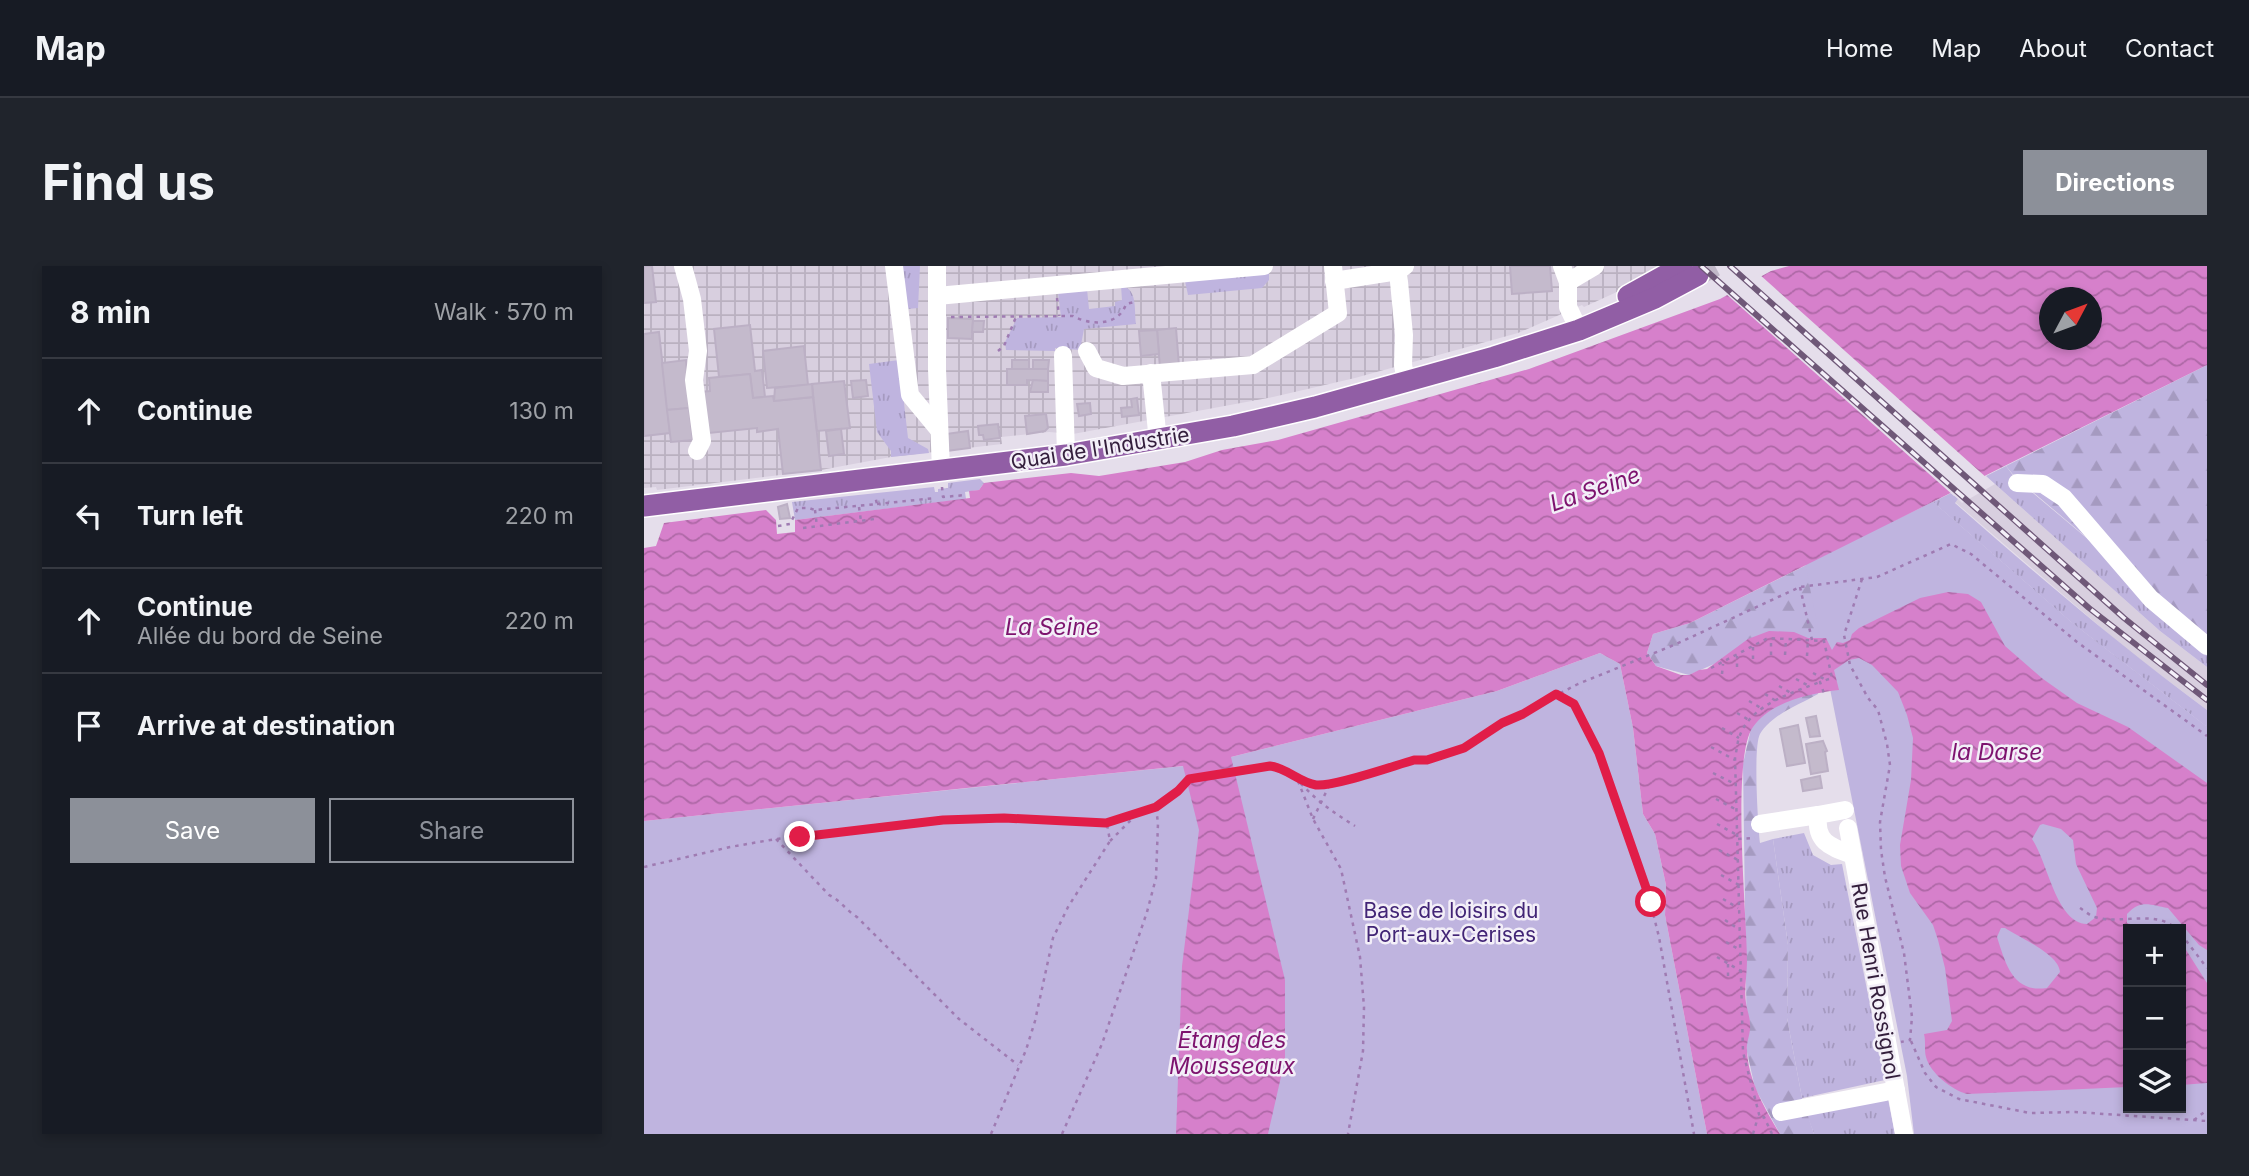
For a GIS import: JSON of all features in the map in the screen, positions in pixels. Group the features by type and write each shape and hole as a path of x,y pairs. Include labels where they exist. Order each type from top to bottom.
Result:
{"main road":[{"name":"Quai de l'Industrie","path":"644,506 1066,455 1158,441 1303,409 1494,357 1545,340 1690,271"}],"street":[{"path":"683,266 692,299 698,351 694,380 702,441 697,451"},
{"path":"894,266 910,394 939,430"},
{"path":"937,266 941,470"},
{"path":"937,296 1080,274 1264,266"},
{"path":"1577,327 1569,307 1565,274 1595,266"},
{"path":"1087,351 1096,368 1123,376 1253,365 1338,313 1334,273 1402,269 1406,381"},
{"path":"1063,355 1066,455"},
{"path":"1151,373 1158,441"},
{"path":"2017,483 2043,484 2064,498 2151,599 2207,646"},
{"path":"1758,831 1818,815 1818,830 1823,840 1829,846 1853,855"},
{"name":"Rue Henri Rossignol","path":"1818,815 1847,819 1904,1134"},
{"path":"1782,1112 1896,1090"}],"path":[{"path":"937,316 1073,316 1091,322 1107,321 1120,316 1126,304 1134,302"},
{"path":"998,351 1004,346 1016,317"},
{"path":"941,470 943,497 965,495"},
{"path":"873,478 877,505"},
{"path":"778,526 790,524 798,508 816,510 935,498"},
{"path":"859,506 861,521"},
{"path":"816,510 817,527"},
{"path":"803,528 875,519"},
{"path":"1297,779 1314,784 1330,784 1464,748 1502,723 1556,694 1674,645 1800,587 1877,577 1951,544 1971,554 2077,642 2207,736"},
{"path":"1862,579 1844,635 1850,665 1868,698 1878,710 1887,744 1888,789 1880,822 1881,850 1904,953 1912,1017 1910,1040 1925,1073 1936,1087 1959,1099 2030,1114 2075,1112 2207,1121"},
{"path":"1800,587 1810,640 1807,656"},
{"path":"1771,638 1771,655"},
{"path":"1711,668 1771,638 1824,641 1832,678 1791,693 1762,709 1749,720 1739,738 1735,760 1743,1052 1759,1115 1753,1134"},
{"path":"1785,655 1786,639"},
{"path":"1753,646 1753,659"},
{"path":"1737,654 1737,667"},
{"path":"1722,674 1723,662"},
{"path":"1813,673 1826,680"},
{"path":"1796,679 1809,686"},
{"path":"1820,682 1825,696"},
{"path":"1779,686 1791,693"},
{"path":"1556,694 1574,704 1587,727 1599,753 1646,885 1659,937 1694,1134"},
{"path":"1765,694 1776,701"},
{"path":"1749,701 1762,709"},
{"path":"1737,713 1749,720"},
{"path":"1722,728 1739,738"},
{"path":"1711,747 1735,760"},
{"path":"644,867 776,839 943,820 1004,818 1106,823 1156,807 1189,779 1270,766 1282,769 1297,779 1320,802 1354,826"},
{"path":"1713,773 1736,785"},
{"path":"1297,779 1313,819 1341,869 1363,979 1363,1051 1348,1134"},
{"path":"1313,819 1330,784"},
{"path":"1716,799 1737,810"},
{"path":"1062,1134 1102,1044 1147,912 1156,878 1156,807"},
{"path":"991,1134 1035,1021 1053,938 1068,907 1110,841 1137,813"},
{"path":"1106,823 1110,841"},
{"path":"1717,824 1738,837 1758,831"},
{"path":"776,839 829,895 857,917 959,1019 1019,1066"},
{"path":"1719,850 1738,860"},
{"path":"1721,875 1739,885"},
{"path":"1723,899 1740,908"},
{"path":"2080,908 2095,917 2153,919 2169,924"},
{"path":"1725,920 1740,930"},
{"path":"2186,941 2207,968"},
{"path":"1726,942 1740,950"},
{"path":"1717,957 1741,971"},
{"path":"1728,964 1728,977"},
{"path":"1888,1044 1910,1040"},
{"path":"2194,1120 2207,1110"},
{"path":"1759,1115 1760,1118 1765,1117 1772,1134"}],"shaded area":[{"path":"644,266 1660,268 1619,291 1518,333 1355,378 1273,397 1073,434 1049,432 1001,437 1002,444 657,490 656,487 644,488"},
{"path":"1995,484 2160,631 2207,667 2207,710 2126,649 1955,502 1958,499 1962,503"}],"green space":[{"path":"902,266 920,266 918,308 907,309"},
{"path":"1269,273 1269,280 1262,288 1188,295 1185,281"},
{"path":"1121,286 1133,295 1136,324 1084,329 1080,350 1006,350 1005,342 1017,318 1061,317 1058,293 1087,289 1089,309 1115,306 1115,302 1122,300"},
{"path":"899,360 908,438 928,449 929,453 891,457 891,451 877,432 869,364"},
{"path":"2207,365 2207,639 2015,477 2006,466"},
{"path":"2006,466 2015,478 2207,639 2207,667 2160,631 1986,476"},
{"path":"980,479 984,483 979,490 965,492 966,499 795,520 792,502 934,487 935,492 938,492 938,489 948,488 948,483"},
{"path":"1951,493 1958,499 1955,503 2048,583 2207,710 2207,727 2071,622 1933,502"},
{"path":"1933,502 2071,622 2207,727 1834,638 1808,638 1721,661 1689,675 1656,666 1647,653 1653,634 1690,623"},
{"path":"1933,502 2071,622 2207,727 2207,1134 1914,1134 1907,1076 1805,563"},
{"name":"Base de loisirs du Port-aux-Cerises","path":"1600,653 1620,664 1633,728 1643,814 1655,834 1666,885 1665,915 1707,1134 644,1134 644,821 1184,766 1231,757 1497,691"},
{"path":"1817,686 1818,694 1779,715 1765,727 1760,734 1757,754 1760,843 1773,839 1788,945 1787,1018 1802,1098 1814,1134 1780,1134 1755,1088 1747,1052 1743,764 1752,724 1778,703"},
{"path":"1804,833 1813,855 1831,865 1842,864 1885,1080 1802,1098 1787,1018 1788,945 1773,839"},
{"path":"1888,1099 1895,1134 1814,1134 1807,1115"}],"water":[{"name":"La Seine","path":"1789,266 2207,266 2207,365 1690,623 1653,634 1647,653 1656,666 1681,675 1689,675 1707,669 1748,639 1769,631 1794,632 1808,638 1826,638 1832,650 1837,642 1850,640 1859,628 1920,598 1948,592 1968,594 1981,602 2005,646 2043,679 2077,703 2128,727 2207,783 2207,950 2199,945 2186,929 2186,924 2181,924 2168,908 2141,905 2127,914 2127,923 2130,924 2123,924 2123,1087 1967,1094 1948,1085 1928,1063 1924,1034 1947,1030 1952,1021 1945,968 1938,940 1933,925 1910,893 1901,866 1900,845 1911,780 1913,738 1898,692 1872,665 1859,658 1849,660 1834,670 1839,690 1804,696 1780,705 1760,718 1746,744 1741,802 1747,961 1745,998 1750,1019 1747,1050 1754,1083 1780,1134 1707,1134 1665,915 1666,885 1655,834 1643,814 1633,728 1620,664 1600,653 1497,691 1231,757 1285,980 1285,1059 1268,1134 1176,1134 1182,966 1199,830 1183,766 644,821 644,548 656,546 664,523 766,510 776,520 777,534 795,532 795,520 970,498 969,491 979,490 984,483 1071,473 1099,476 1185,462 1222,450 1278,440 1529,369 1720,299 1771,271","holes":["2043,824 2061,829 2073,840 2076,864 2097,908 2096,917 2087,924 2076,921 2068,914 2054,890 2032,839","2001,928 2038,947 2058,965 2060,972 2047,988 2026,986 2013,975 1997,937"]},
{"path":"2186,950 2207,983 2207,1083 2186,1085"}],"pier":[{"path":"1759,274 1988,479 1954,496 1725,293"}],"building":[{"path":"644,266 652,266 656,302 644,303"},
{"path":"1510,266 1550,266 1552,291 1512,294"},
{"path":"948,318 973,319 972,339 948,338"},
{"path":"973,321 984,321 983,332 972,332"},
{"path":"750,325 755,371 762,370 765,397 753,398 750,374 719,377 714,329"},
{"path":"1176,328 1179,366 1160,368 1157,330"},
{"path":"1157,330 1159,354 1141,356 1139,331"},
{"path":"659,332 670,433 644,436 644,334"},
{"path":"804,346 808,385 767,388 763,351"},
{"path":"686,360 689,408 667,410 662,363"},
{"path":"1012,360 1029,360 1029,369 1012,369"},
{"path":"1033,360 1049,360 1048,369 1033,369"},
{"path":"1007,369 1048,369 1048,381 1027,380 1027,385 1007,385"},
{"path":"750,374 753,398 773,396 774,401 813,397 821,470 783,474 778,429 757,432 757,428 709,433 700,392 710,391 709,378"},
{"path":"866,380 868,396 853,398 851,381"},
{"path":"1033,380 1048,381 1048,392 1030,392"},
{"path":"844,381 850,428 817,431 812,384"},
{"path":"812,384 813,397 774,401 775,388"},
{"path":"1137,398 1139,415 1122,417 1121,408 1132,407 1131,399"},
{"path":"1090,403 1091,414 1079,416 1077,404"},
{"path":"689,408 693,440 671,442 667,410"},
{"path":"1046,414 1048,428 1027,434 1025,416"},
{"path":"998,424 1000,438 984,440 983,435 979,435 978,426"},
{"path":"841,429 844,454 829,456 826,431"},
{"path":"968,431 970,448 946,451 946,434"},
{"path":"787,504 790,518 780,519 778,507"},
{"path":"1816,716 1820,736 1810,737 1806,718"},
{"path":"1798,725 1805,763 1787,766 1780,729"},
{"path":"1823,741 1827,751 1828,771 1811,774 1806,744"},
{"path":"1820,776 1822,788 1803,791 1801,780"}],"tunnel":[{"path":"1698,275 1715,266"}],"railway":[{"path":"1701,266 2089,608 2207,700"},
{"path":"1730,266 2124,618 2207,685"}],"route":[{"path":"800,837 943,820 1004,818 1106,823 1156,807 1189,779 1270,766 1282,769 1297,779 1325,785 1464,748 1502,723 1556,694 1574,704 1599,753 1651,902"}],"water label":[{"name":"la Darse","path":"1997,752"},
{"name":"Étang des Mousseaux","path":"1232,1053"}]}
